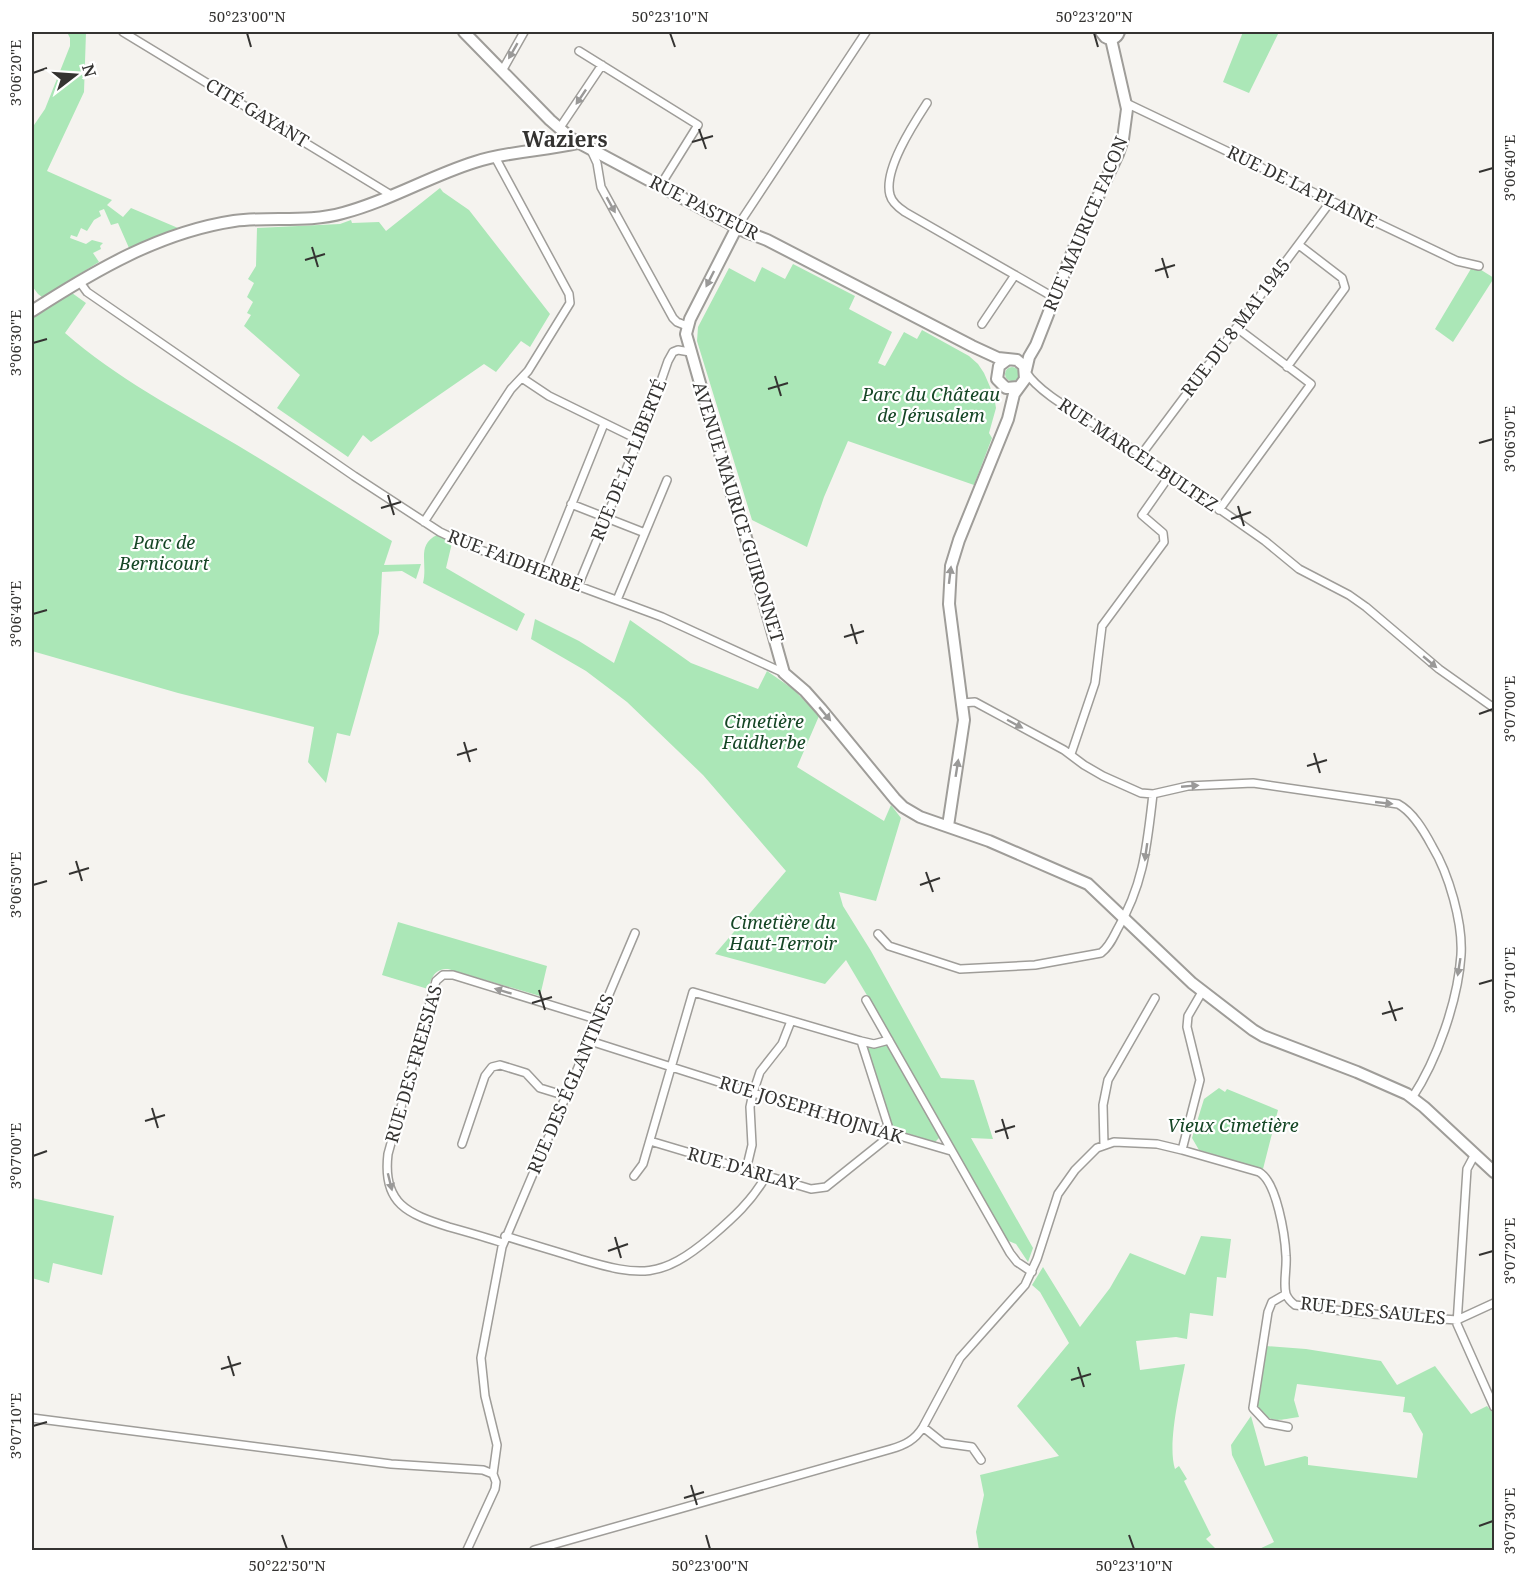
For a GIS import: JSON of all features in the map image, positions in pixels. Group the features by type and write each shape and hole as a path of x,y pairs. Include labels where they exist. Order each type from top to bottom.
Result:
{"street":[{"name":"CITÉ GAYANT","path":"123,32 391,195"},
{"name":"RUE PASTEUR","path":"464,32 560,129 578,143 737,227 767,240 972,346 998,358 1010,359"},
{"path":"502,71 524,32"},
{"path":"591,150 598,166 601,187 674,320 687,326 737,227 866,32"},
{"path":"1101,32 1104,37 1115,35"},
{"name":"RUE MAURICE FACON","path":"1026,371 1029,357 1083,228 1118,154 1126,123 1126,103 1115,35"},
{"path":"579,51 698,125 660,186"},
{"path":"560,129 602,65"},
{"path":"927,103 898,153 890,184 891,198 905,212 1055,298"},
{"name":"RUE DE LA PLAINE","path":"1126,103 1457,261 1479,266"},
{"path":"32,310 79,281 130,254 208,226 248,219 331,216 345,213 463,166 495,157 578,143"},
{"path":"424,522 511,389 522,378 570,305 570,297 495,157"},
{"name":"RUE DU 8 MAI 1945","path":"1141,455 1331,201"},
{"path":"1287,366 1345,288 1342,278 1299,245"},
{"path":"982,324 1015,275"},
{"name":"RUE FAIDHERBE","path":"79,281 87,292 348,473 424,522 460,542 662,617 784,673 812,698 898,803 920,817 1082,880 1202,992 1263,1036 1357,1072 1412,1098 1494,1172"},
{"name":"AVENUE MAURICE GUIRONNET","path":"687,326 686,334 690,352 743,526 784,673"},
{"path":"1219,510 1311,384 1237,328"},
{"name":"RUE MAURICE FACON","path":"1010,359 1028,350 1039,337"},
{"name":"RUE PASTEUR","path":"972,346 991,361 996,373"},
{"name":"RUE DE LA LIBERTÉ","path":"578,586 639,440 669,358 673,352 680,349 690,352"},
{"path":"948,826 964,725 949,604 951,566 959,540 1008,419 1014,394 1020,386 1025,379 1026,371 1021,362 1010,359 1000,364 996,373 1004,387 1011,389 1020,386"},
{"name":"RUE MARCEL BULTEZ","path":"1026,371 1032,381 1044,391 1265,541 1299,569 1349,595 1438,669 1494,708"},
{"path":"522,378 542,393 639,440"},
{"name":"RUE MARCEL BULTEZ","path":"1020,386 1030,386 1044,391"},
{"path":"543,573 604,424"},
{"path":"1071,754 1095,683 1102,626 1164,542 1163,533 1142,515 1170,475"},
{"path":"618,600 668,480"},
{"path":"571,504 645,533"},
{"path":"962,703 975,702 1071,754 1084,765 1119,785 1141,793 1153,794 1188,786 1253,783 1398,804 1408,811 1430,841 1445,871 1455,906 1461,952 1457,980 1443,1031 1420,1085 1412,1098"},
{"path":"878,934 889,946 960,969 1035,965 1104,951 1124,917 1142,872 1153,794"},
{"name":"RUE DES ÉGLANTINES","path":"467,1551 496,1482 493,1474 497,1444 485,1396 481,1358 504,1239 635,933"},
{"name":"RUE DES FREESIAS","path":"504,1239 417,1217 399,1202 389,1184 388,1154 436,981 443,975 453,975 599,1020"},
{"path":"634,1176 642,1167 693,992 861,1041 874,1044 889,1040"},
{"path":"534,1551 891,1449 911,1441 923,1427 960,1358 1017,1295 1032,1272 1060,1189 1074,1170 1094,1151 1114,1142 1157,1144 1182,1150 1200,1080 1187,1020 1202,992"},
{"path":"1104,1145 1103,1105 1108,1080 1155,998"},
{"path":"866,1000 1010,1253 1017,1262 1032,1272"},
{"path":"746,1170 752,1140 750,1107 753,1093 760,1072 782,1044 791,1021"},
{"name":"RUE JOSEPH HOJNIAK","path":"590,1041 753,1093 951,1151"},
{"path":"861,1041 891,1135"},
{"path":"462,1144 485,1076 492,1067 500,1065 526,1073 540,1088 566,1096"},
{"name":"RUE D'ARLAY","path":"650,1141 811,1189 822,1188 891,1135"},
{"name":"RUE DES SAULES","path":"1182,1150 1266,1176 1282,1223 1286,1255 1286,1294 1292,1303 1298,1306 1359,1313 1457,1320"},
{"path":"1475,1154 1467,1169 1457,1320 1458,1331 1494,1407"},
{"path":"504,1239 618,1270 639,1272 658,1268 687,1256 738,1214 757,1192 766,1176"},
{"path":"1286,1294 1272,1302 1268,1312 1252,1408 1267,1423 1288,1427"},
{"path":"1457,1320 1494,1303"},
{"path":"32,1418 391,1464 483,1470 493,1474"},
{"path":"923,1427 943,1443 972,1447 981,1460"}],"green space":[{"path":"67,32 86,32 84,92 47,171 112,200 107,205 123,217 131,208 178,228 129,248 118,223 111,225 104,209 99,211 101,216 94,220 87,231 81,228 77,237 71,235 70,238 86,244 92,240 103,243 100,246 101,249 93,253 99,262 42,297 32,286 32,128 45,109 70,46"},
{"path":"1243,32 1279,32 1249,93 1223,82"},
{"path":"440,188 469,210 550,314 530,347 521,341 496,372 484,364 371,442 363,435 348,457 277,408 300,375 244,326 251,315 247,313 253,302 247,297 254,283 248,279 256,266 257,228 340,224 351,220 352,223 379,222 386,231"},
{"name":"Parc du Château de Jérusalem","path":"793,264 855,296 849,309 892,332 878,363 885,366 904,332 917,339 922,330 969,356 978,364 994,396 996,408 989,433 992,438 974,485 848,441 824,497 807,547 752,520 697,341 698,327 729,268 755,282 762,267 785,279"},
{"path":"1472,267 1494,278 1453,342 1435,329"},
{"name":"Parc de Bernicourt","path":"72,293 86,303 65,333 105,365 392,541 384,565 421,564 416,579 402,571 382,572 379,633 350,736 337,733 326,783 308,762 314,727 178,693 32,651 32,317"},
{"path":"1012,367 1017,369 1019,374 1017,379 1012,381 1007,379 1005,374 1007,369"},
{"path":"437,535 452,543 446,568 525,614 517,631 423,583 425,549 431,539"},
{"path":"535,619 579,641 614,663 630,620 691,663 758,689 767,671 793,689 819,716 797,767 884,821 891,805 901,818 876,901 839,892 843,906 871,951 941,1078 974,1080 993,1139 971,1138 1033,1248 1028,1262 1016,1244 1006,1240 846,960 825,984 715,954 786,871 703,775 627,702 586,671 531,639"},
{"path":"398,922 547,966 540,996 448,969 440,970 432,977 428,989 382,975"},
{"path":"887,1044 940,1137 935,1142 893,1129 867,1046"},
{"name":"Vieux Cimetière","path":"1219,1088 1225,1092 1227,1089 1278,1110 1263,1169 1199,1150 1192,1138 1204,1099"},
{"path":"32,1198 114,1216 102,1275 53,1263 49,1283 32,1278"},
{"path":"1201,1236 1231,1239 1226,1278 1217,1277 1213,1316 1190,1313 1187,1339 1176,1337 1136,1341 1140,1370 1185,1364 1175,1417 1173,1458 1175,1469 1179,1466 1187,1479 1184,1481 1211,1535 1206,1539 1217,1550 979,1550 976,1532 984,1495 980,1475 1059,1456 1017,1406 1069,1343 1040,1292 1032,1285 1043,1267 1080,1327 1110,1288 1130,1253 1185,1275"},
{"path":"1265,1346 1306,1349 1381,1361 1397,1385 1435,1366 1471,1414 1487,1406 1494,1414 1494,1550 1257,1550 1274,1542 1232,1455 1231,1445 1251,1416 1265,1466 1305,1456 1308,1457 1308,1465 1417,1478 1423,1434 1411,1413 1403,1412 1405,1397 1297,1384 1294,1400 1299,1417 1271,1419 1256,1406"}],"district":[{"name":"Waziers","path":"565,140"}],"park label":[{"name":"Cimetière Faidherbe","path":"764,732"},
{"name":"Cimetière du Haut-Terroir","path":"783,933"}]}
